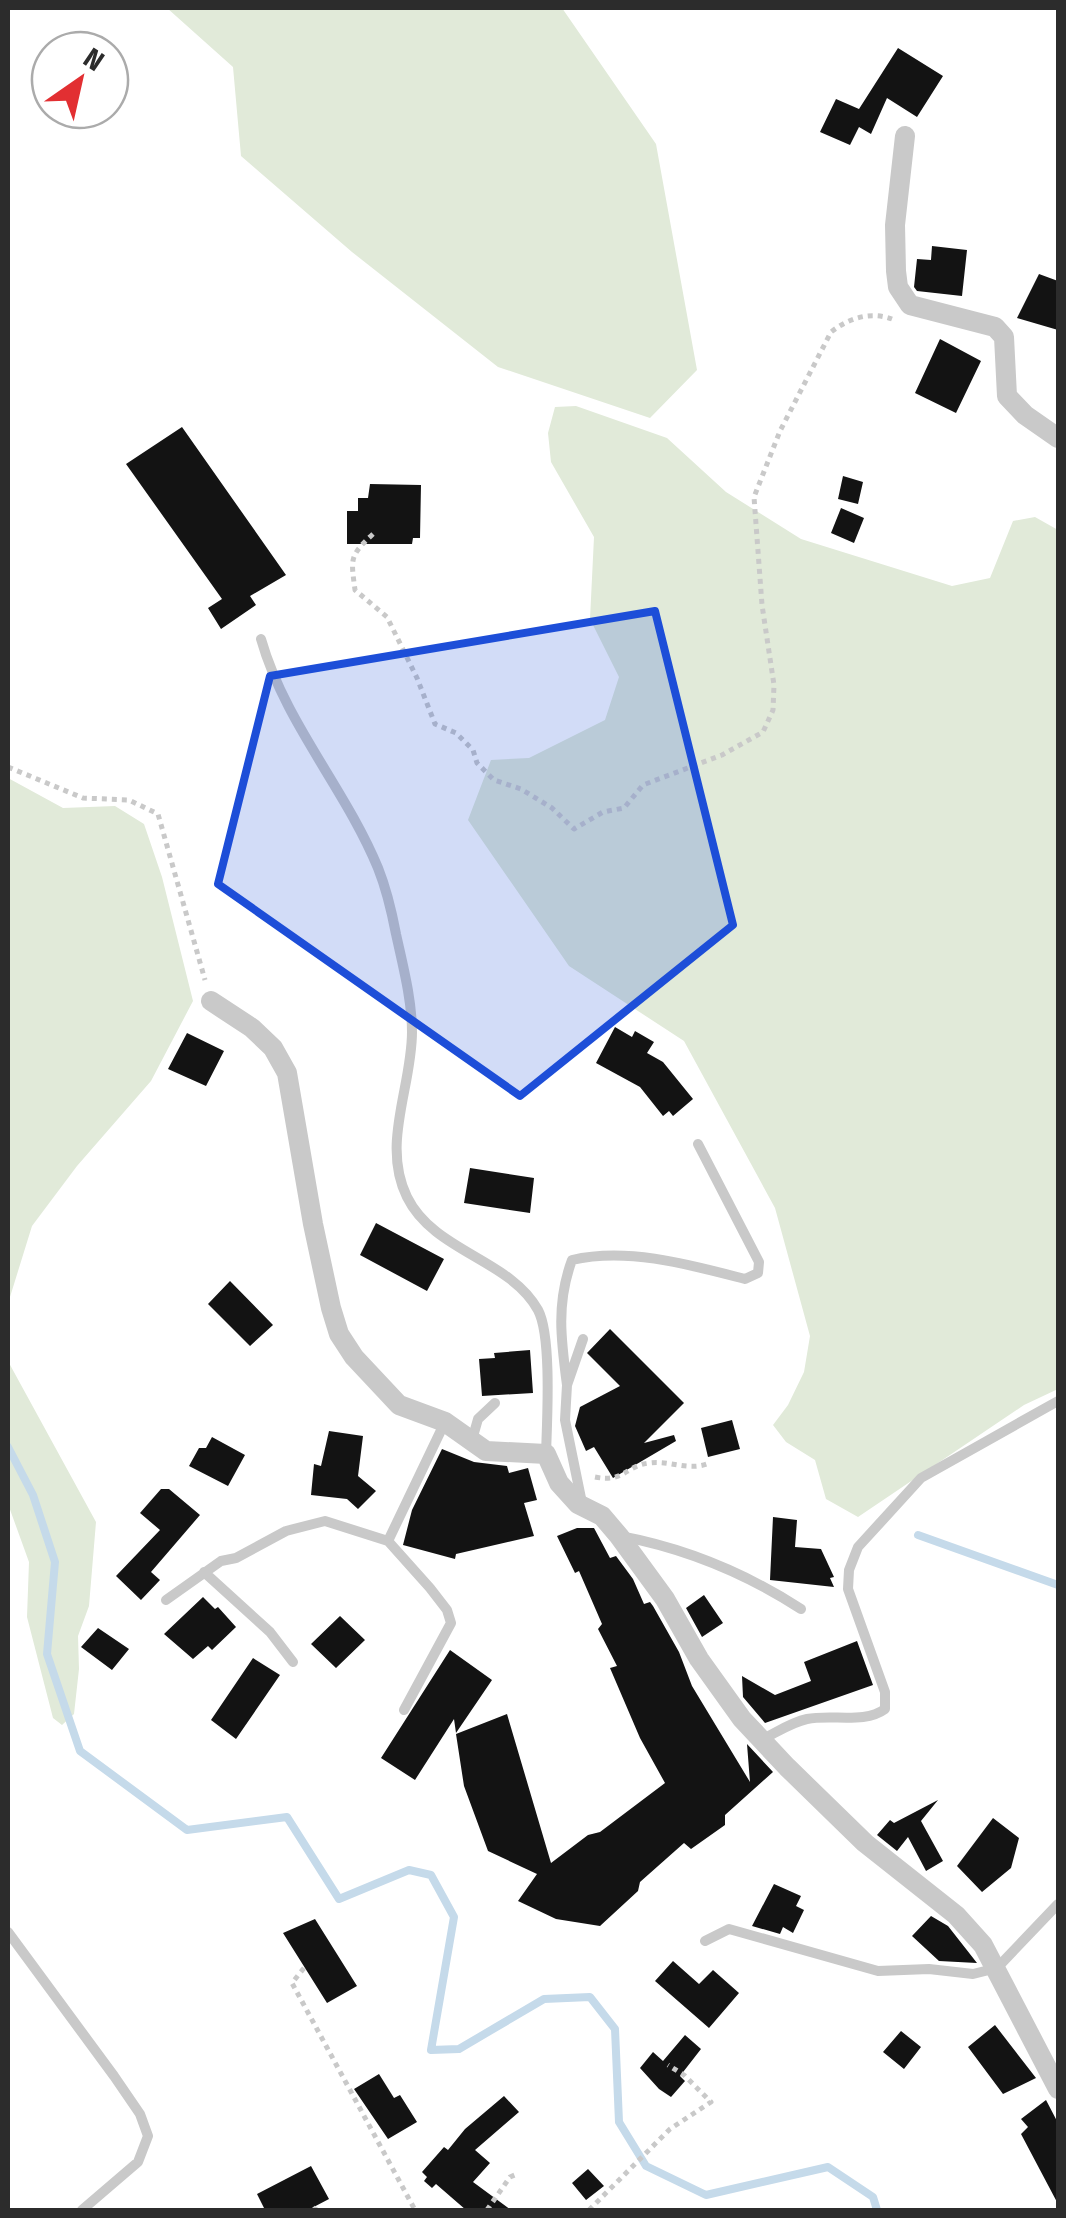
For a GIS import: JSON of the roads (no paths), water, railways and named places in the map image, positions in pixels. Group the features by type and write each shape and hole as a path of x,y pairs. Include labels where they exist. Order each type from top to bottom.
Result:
{"street":[{"path":"905,136 896,225 898,286 910,305 995,327 1004,338 1007,396 1025,416 1058,438"},
{"path":"211,1000 273,1048 287,1073 313,1224 339,1334 374,1382 399,1405 445,1422 486,1451 546,1454 560,1484 583,1506 602,1516 620,1536 665,1599 699,1660 762,1740 865,1843 956,1914 984,1945 1058,2089"}],"lane":[{"path":"261,638 272,676 378,869 396,931 412,1032 398,1124 401,1179 422,1220 458,1249 495,1269 539,1311 545,1357 546,1454"},
{"path":"583,1506 565,1420 567,1385 558,1325 562,1284 572,1260 594,1255 680,1263 745,1279 758,1273 760,1262 698,1144"},
{"path":"567,1385 583,1339"},
{"path":"762,1740 803,1720 874,1717 885,1709 885,1692 848,1589 849,1570 858,1547 921,1478 1058,1401"},
{"path":"472,1440 478,1420 495,1403"},
{"path":"388,1541 445,1422"},
{"path":"166,1600 204,1572 286,1531 324,1521 388,1541 447,1610 451,1623 404,1710"},
{"path":"620,1536 660,1544 693,1557 769,1588 801,1609"},
{"path":"204,1572 270,1632 294,1662"},
{"path":"706,1941 729,1929 878,1971 929,1969 973,1974 997,1968 1058,1904"},
{"path":"8,1932 114,2076 140,2114 148,2136 138,2162 82,2210"}],"waterway":[{"path":"8,1447 33,1495 55,1562 47,1654 80,1751 187,1830 287,1817 339,1899 409,1870 431,1875 454,1917 431,2050 459,2049 544,1999 590,1997 615,2029 619,2122 646,2166 706,2195 828,2167 873,2197 877,2210"},
{"path":"918,1535 1058,1585"}]}
